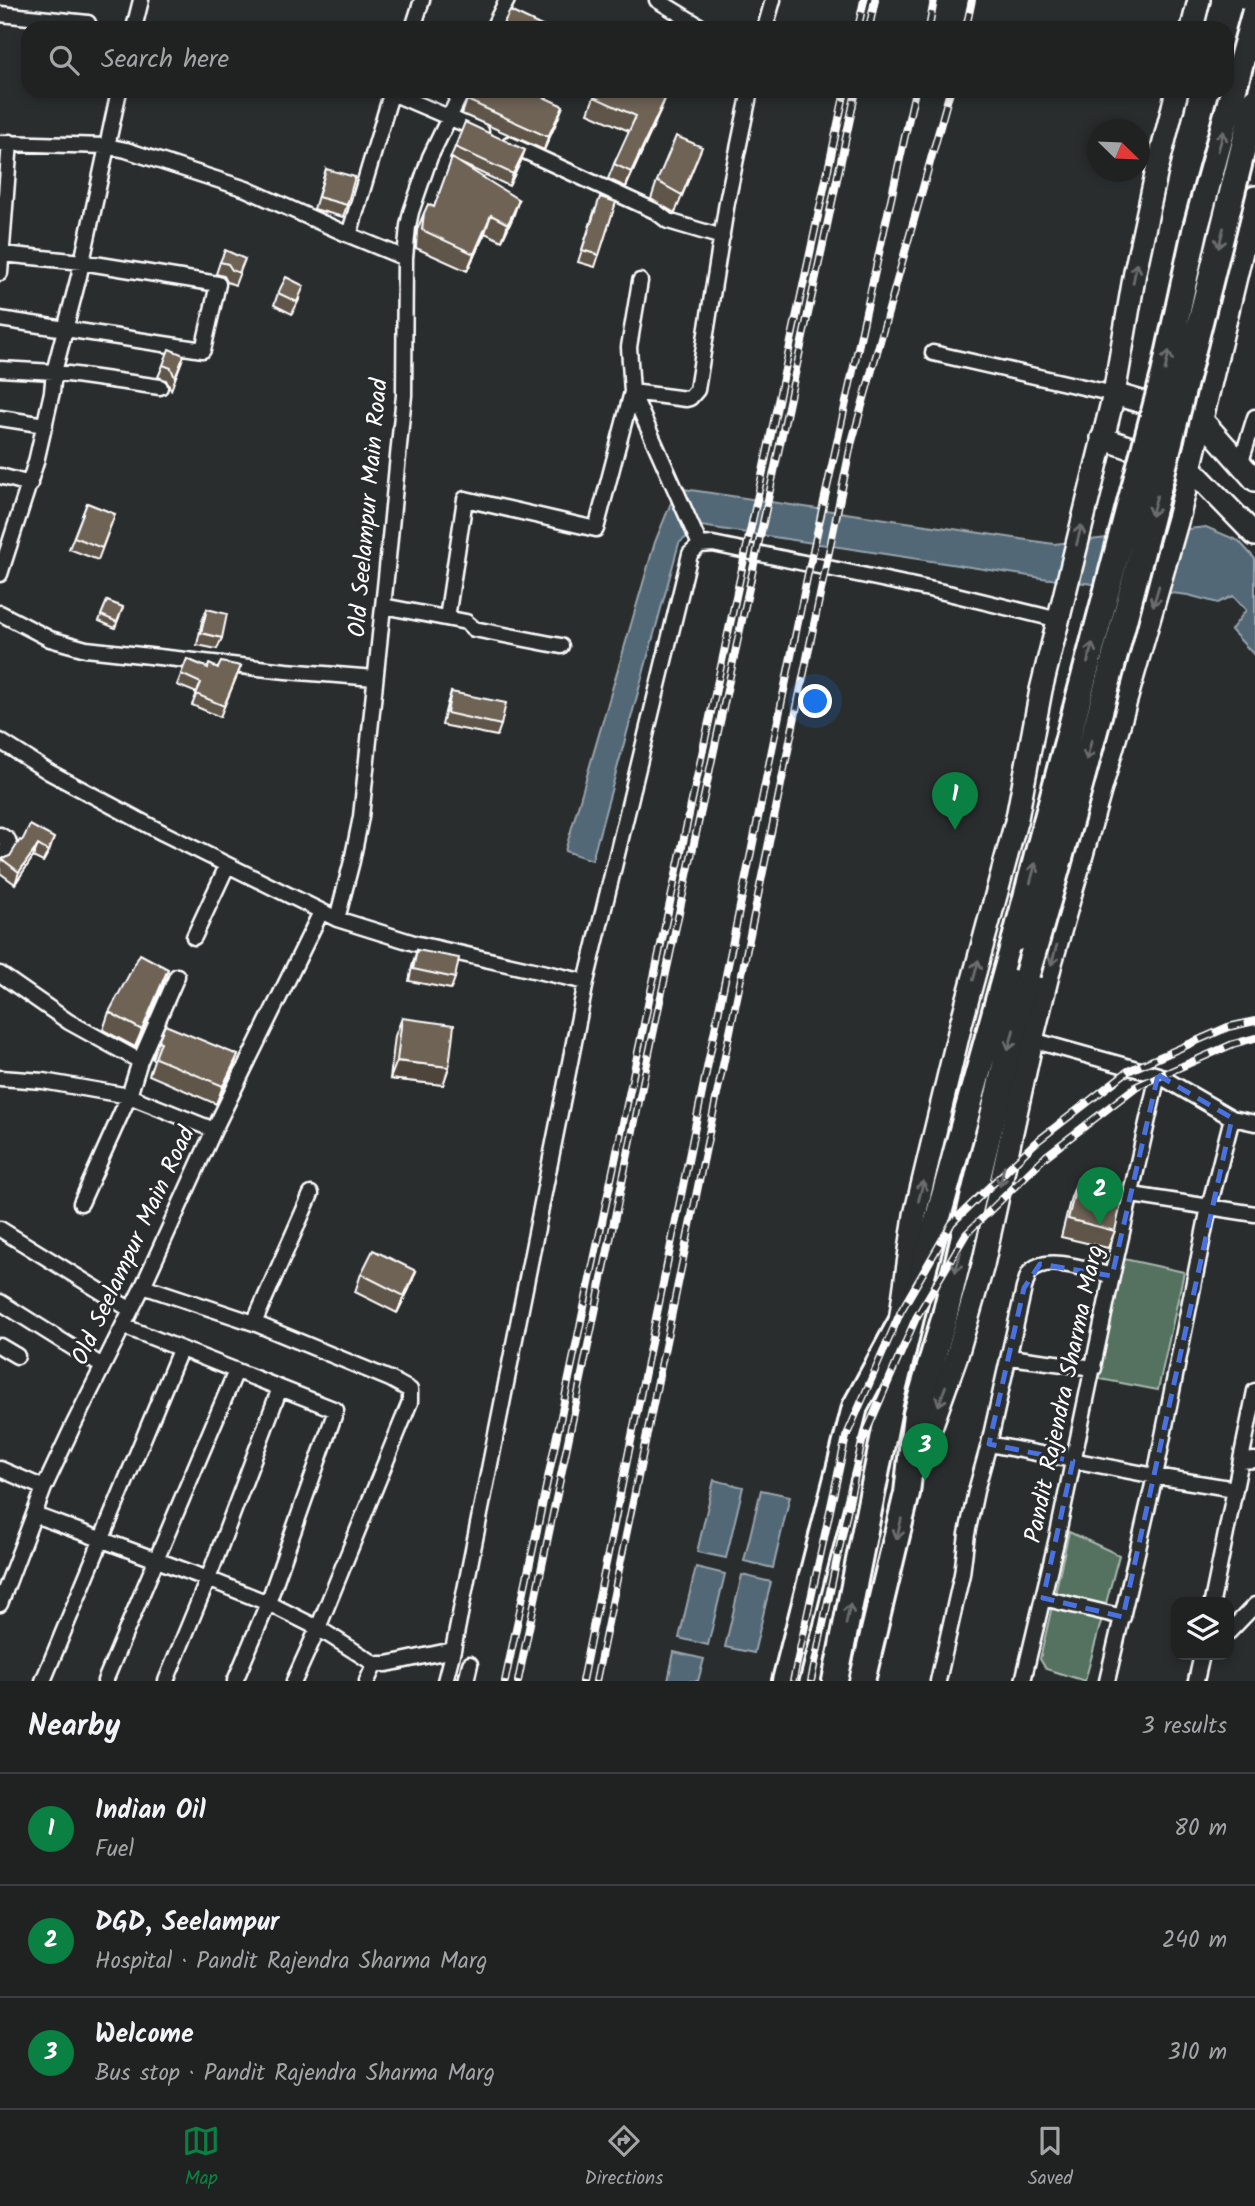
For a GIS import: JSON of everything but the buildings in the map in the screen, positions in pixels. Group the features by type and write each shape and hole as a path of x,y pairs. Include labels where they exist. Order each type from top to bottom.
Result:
{"highway":[{"path":"1234,88 1255,11"},
{"path":"835,1681 890,1404 917,1293 921,1241 942,1199 1019,926 1164,374 1195,231 1231,98"},
{"path":"863,1681 907,1493 916,1414 944,1319 1027,974 1066,841 1160,481 1255,100"},
{"path":"785,1681 855,1407 917,1293"}],"main road":[{"path":"1194,21 1199,0"},
{"path":"890,1404 899,1326 921,1241 915,1215 961,1024 1017,818 1033,724 1114,394 1138,259 1175,98"},
{"path":"907,1493 957,1354 983,1265 1032,1040 1191,469 1255,197"},
{"path":"1114,394 1201,419 1248,472"},
{"path":"1102,438 1191,469 1255,535"}],"street":[{"path":"136,21 141,0"},
{"path":"415,21 422,0"},
{"path":"496,21 507,0"},
{"path":"657,0 692,21"},
{"path":"767,21 773,0"},
{"path":"0,14 68,21"},
{"path":"0,574 30,484 45,425 54,372 82,262 117,98"},
{"path":"349,235 390,98"},
{"path":"406,98 655,211 668,221 722,237"},
{"name":"Old Seelampur Main Road","path":"337,919 361,817 404,395 405,258 411,212 430,157 458,98"},
{"path":"632,392 686,399 697,390 749,98"},
{"path":"0,273 3,254 5,143 106,145 246,189 405,258"},
{"path":"0,319 203,350 219,284 82,262 3,254"},
{"path":"447,618 465,499 596,530 632,392 629,347 640,281"},
{"path":"933,353 1114,394"},
{"path":"0,369 54,372 160,387"},
{"path":"444,1681 453,1650 586,982 686,563 697,539 632,392"},
{"path":"1248,472 1255,417"},
{"path":"0,418 45,425"},
{"path":"0,476 30,484"},
{"path":"697,539 948,593 1059,620"},
{"path":"383,606 466,622 474,629 561,646"},
{"path":"0,613 50,639 86,649 375,678"},
{"path":"0,741 61,778 227,866 337,919 414,943 586,982"},
{"path":"0,835 6,838 9,844 0,860"},
{"path":"194,937 227,866"},
{"name":"Old Seelampur Main Road","path":"0,1604 44,1488 143,1286 317,910"},
{"path":"0,975 69,1022 140,1061"},
{"path":"81,1203 129,1096 140,1061 177,976"},
{"path":"1032,1040 1158,1075 1232,1118 1255,1123"},
{"name":"Pandit Rajendra Sharma Marg","path":"1023,1681 1158,1075"},
{"path":"0,1077 43,1081 129,1096 214,1130"},
{"path":"1107,1681 1155,1476 1209,1207 1232,1118"},
{"path":"254,1323 311,1194"},
{"path":"1132,1195 1255,1214"},
{"path":"0,1229 131,1310"},
{"path":"938,1681 962,1574 976,1491 1030,1272 1040,1264 1055,1262 1112,1276"},
{"path":"143,1286 254,1323 390,1379 410,1390 410,1402 294,1681"},
{"path":"0,1302 102,1366"},
{"path":"122,1326 334,1407 336,1412 268,1604 235,1681"},
{"path":"0,1346 18,1356"},
{"path":"43,1681 180,1350"},
{"path":"1009,1357 1094,1368"},
{"path":"105,1681 236,1371"},
{"path":"166,1681 208,1579 280,1388"},
{"path":"1213,1597 1235,1489 1248,1460 1255,1391"},
{"path":"989,1444 1235,1489"},
{"path":"0,1469 44,1488"},
{"path":"35,1515 268,1604 318,1628 381,1664"},
{"path":"1043,1598 1123,1617"},
{"path":"1234,1627 1255,1605"},
{"path":"367,1681 381,1664 453,1650"},
{"path":"1196,1681 1202,1660"},
{"path":"466,1681 470,1664"}],"highlighted area":[{"path":"1158,1075 1232,1118 1123,1617 1043,1598 1073,1461 989,1444 1024,1288 1040,1264 1112,1276"}],"green space":[{"path":"1124,1259 1184,1272 1158,1390 1100,1379"},
{"path":"1069,1532 1119,1555 1085,1681 1046,1669 1040,1659"}],"water":[{"path":"677,488 1054,544 1206,527 1239,541 1255,559 1255,656 1231,630 1246,610 1233,596 1218,603 1188,595 1042,578 701,526 679,543 592,860 565,851 655,542"},
{"path":"714,1480 743,1487 726,1558 697,1552"},
{"path":"761,1490 790,1496 773,1568 744,1561"},
{"path":"696,1567 725,1574 708,1645 679,1638"},
{"path":"742,1575 771,1582 754,1653 725,1647"},
{"path":"674,1652 704,1659 698,1681 668,1681"}],"railway":[{"path":"860,21 864,0"},
{"path":"870,21 875,0"},
{"path":"930,21 934,0"},
{"path":"968,21 972,0"},
{"path":"505,1681 843,98"},
{"path":"518,1681 660,1001 854,98"},
{"path":"582,1681 807,578 913,98"},
{"path":"596,1681 851,445 948,98"},
{"path":"793,1681 846,1437 901,1311 952,1223 1035,1143 1128,1071 1228,1027 1255,1021"},
{"path":"811,1681 862,1442 916,1318 966,1234 1046,1156 1137,1086 1233,1044 1255,1038"}],"place":[{"name":"Indian Oil","path":"955,830"},
{"name":"DGD, Seelampur","path":"1100,1225"},
{"name":"Welcome","path":"925,1481"}]}
